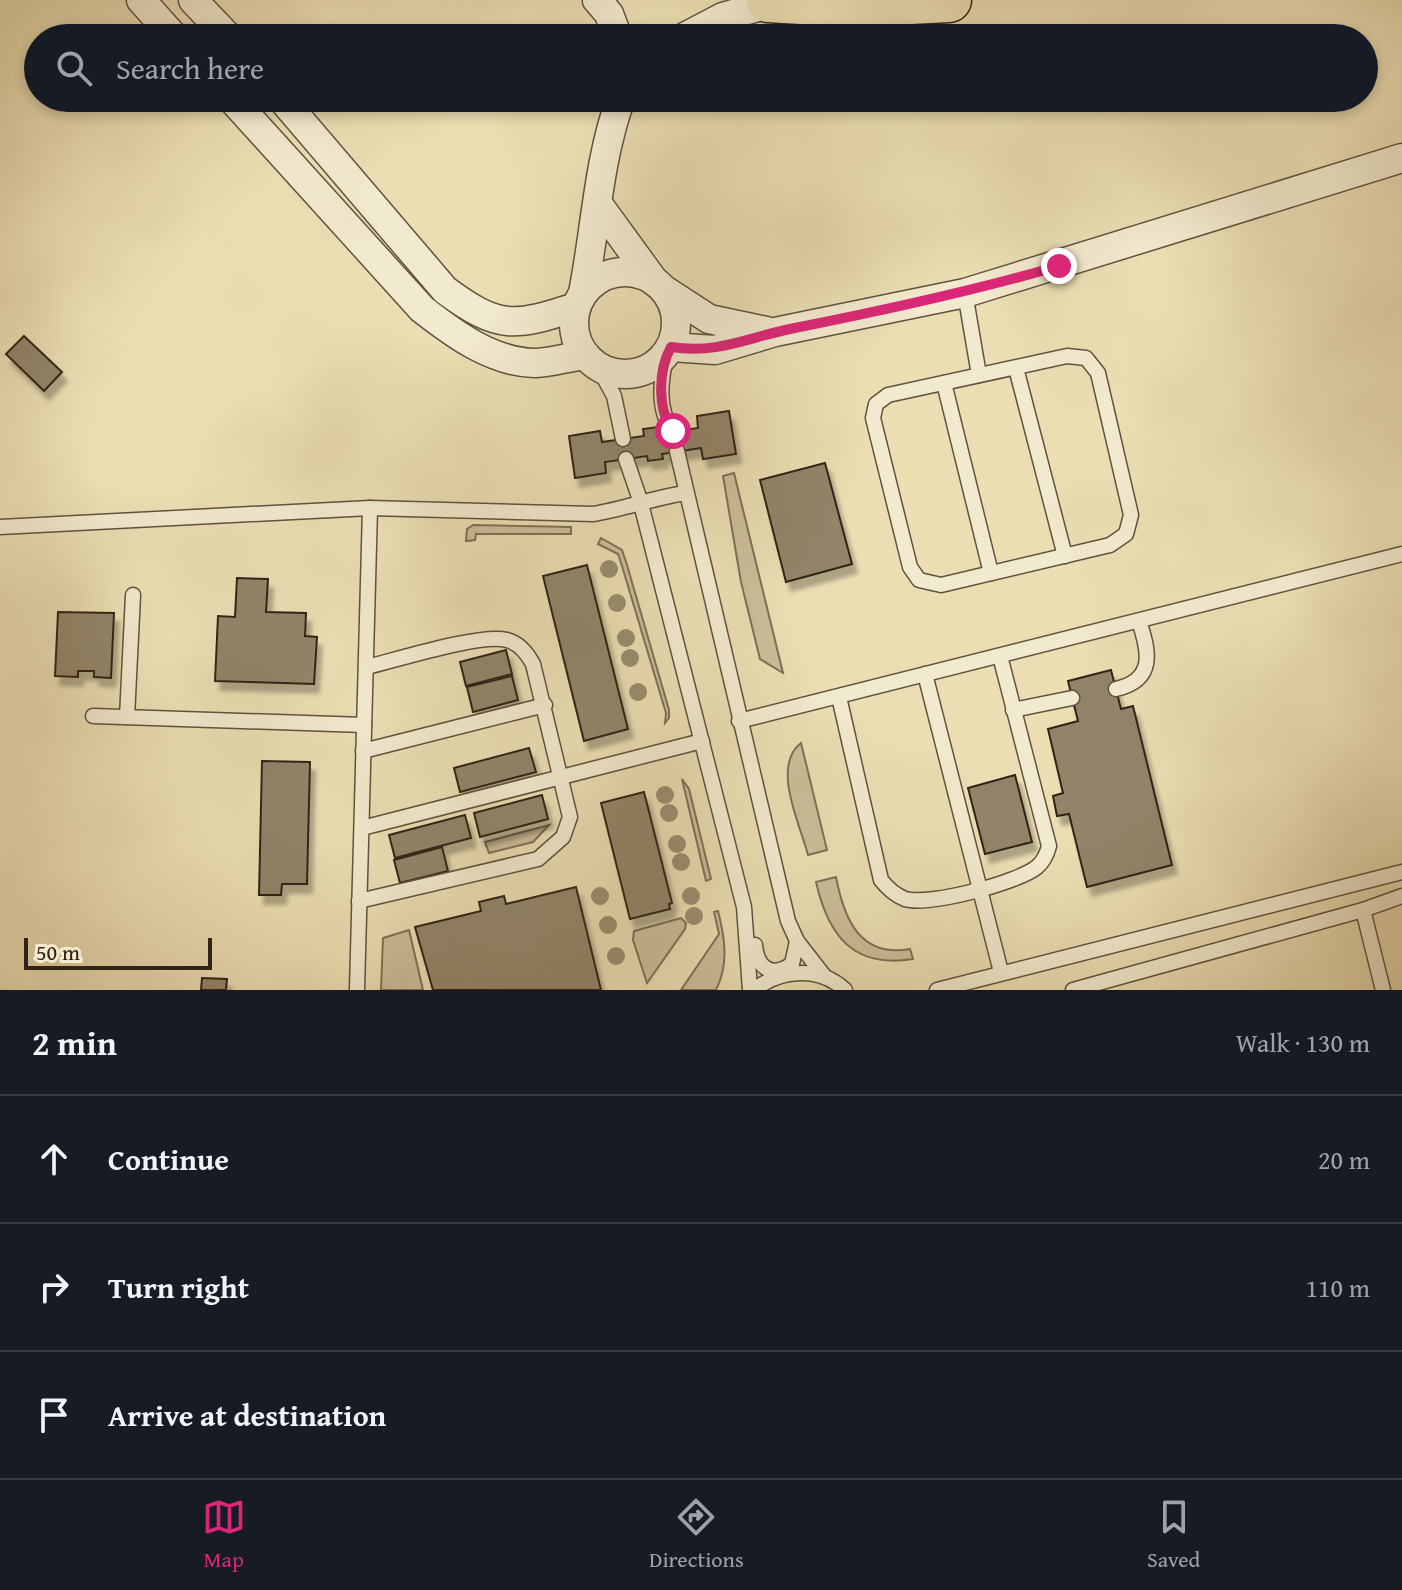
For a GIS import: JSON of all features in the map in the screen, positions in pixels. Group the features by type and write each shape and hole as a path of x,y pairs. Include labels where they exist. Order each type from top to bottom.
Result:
{"highway":[{"path":"773,1 850,5 949,0"}],"street":[{"path":"141,0 162,24"},
{"path":"193,0 216,24"},
{"path":"597,0 613,24"},
{"path":"710,24 773,1"},
{"path":"244,112 422,309 459,337 500,356 534,363 591,361"},
{"path":"293,112 445,290 474,312 497,320 525,323 580,300 611,274 633,272 660,286 691,310 721,324 775,332"},
{"path":"598,204 660,286 676,319 669,350 648,370 635,374 609,373 591,361 574,332 598,204 602,164 617,112"},
{"path":"669,350 715,350 775,332 965,293 1402,158"}],"lane":[{"path":"965,293 979,375"},
{"path":"669,350 662,394 665,421 673,431"},
{"path":"1080,356 1091,362 1098,373 1131,521 1126,534 1116,543 933,586 913,574 873,418 876,404 888,395 1016,368 1080,356"},
{"path":"591,361 614,396 623,439"},
{"path":"1016,368 1065,556"},
{"path":"944,383 991,573"},
{"path":"677,451 788,921 797,941 825,977 846,989"},
{"path":"626,459 640,500 758,962 771,971 792,964 797,941"},
{"path":"0,527 370,508 593,514 613,511 640,500 685,493"},
{"path":"357,990 370,508"},
{"path":"739,721 1402,554"},
{"path":"127,717 133,595"},
{"path":"1116,689 1133,682 1147,664 1150,652 1139,621"},
{"path":"359,901 548,854 563,837 570,817 545,705 528,654 509,640 486,639 367,667"},
{"path":"839,697 881,880 895,894 915,901 980,888 1034,870 1049,846 1000,656"},
{"path":"925,674 1001,972"},
{"path":"1013,710 1072,698"},
{"path":"363,751 545,705"},
{"path":"93,716 364,725"},
{"path":"362,828 702,741"},
{"path":"937,990 1402,872"},
{"path":"1073,990 1363,910 1402,896"},
{"path":"1363,910 1383,990"},
{"path":"748,930 752,990 778,976 794,973 825,977"}],"shaded area":[{"path":"734,473 783,673 760,659 741,582 723,476"},
{"path":"473,525 571,527 571,534 476,534 475,540 466,541 467,529"},
{"path":"601,538 622,550 669,710 665,723 666,713 618,554 598,544"},
{"path":"801,743 827,850 808,855 794,812 788,780 792,753"},
{"path":"682,779 689,789 711,879 706,881"},
{"path":"549,825 533,842 489,853 485,842"},
{"path":"836,877 844,907 857,932 878,947 910,949 913,959 874,959 846,944 828,918 816,882"},
{"path":"718,911 724,951 723,970 716,990 681,990 719,934 714,912"},
{"path":"681,918 686,923 685,929 647,983 633,940 634,931"},
{"path":"409,930 423,990 381,990 383,938"}],"building":[{"path":"24,336 62,372 44,391 6,354"},
{"path":"729,411 736,454 703,459 701,448 662,454 663,459 648,461 647,456 605,462 606,473 575,478 569,436 600,431 602,442 644,436 643,429 658,427 659,434 698,428 697,416"},
{"path":"825,463 852,564 786,582 760,480"},
{"path":"587,565 628,729 584,741 543,576"},
{"path":"237,578 268,579 266,612 306,613 305,636 317,637 314,684 215,681 218,616 235,617"},
{"path":"58,612 114,613 111,678 94,677 94,671 78,671 78,677 55,676"},
{"path":"506,650 512,674 466,686 460,662"},
{"path":"1111,670 1121,709 1133,706 1172,865 1087,887 1069,814 1057,816 1053,796 1063,793 1048,729 1078,721 1068,681"},
{"path":"512,676 518,700 473,712 467,687"},
{"path":"529,748 536,772 460,792 454,768"},
{"path":"262,761 310,762 307,884 282,884 281,895 259,895"},
{"path":"1015,775 1032,842 985,854 968,788"},
{"path":"644,792 672,903 669,904 670,909 630,919 601,803"},
{"path":"542,795 548,819 480,837 474,813"},
{"path":"465,815 471,838 395,858 389,835"},
{"path":"442,847 448,871 400,883 394,860"},
{"path":"576,887 601,990 433,990 415,927 481,911 479,902 504,896 506,904"},
{"path":"202,978 227,979 226,990 201,990"}],"route":[{"path":"673,431 665,421 662,394 664,366 671,347 715,350 775,332 965,293 1059,266"}]}
